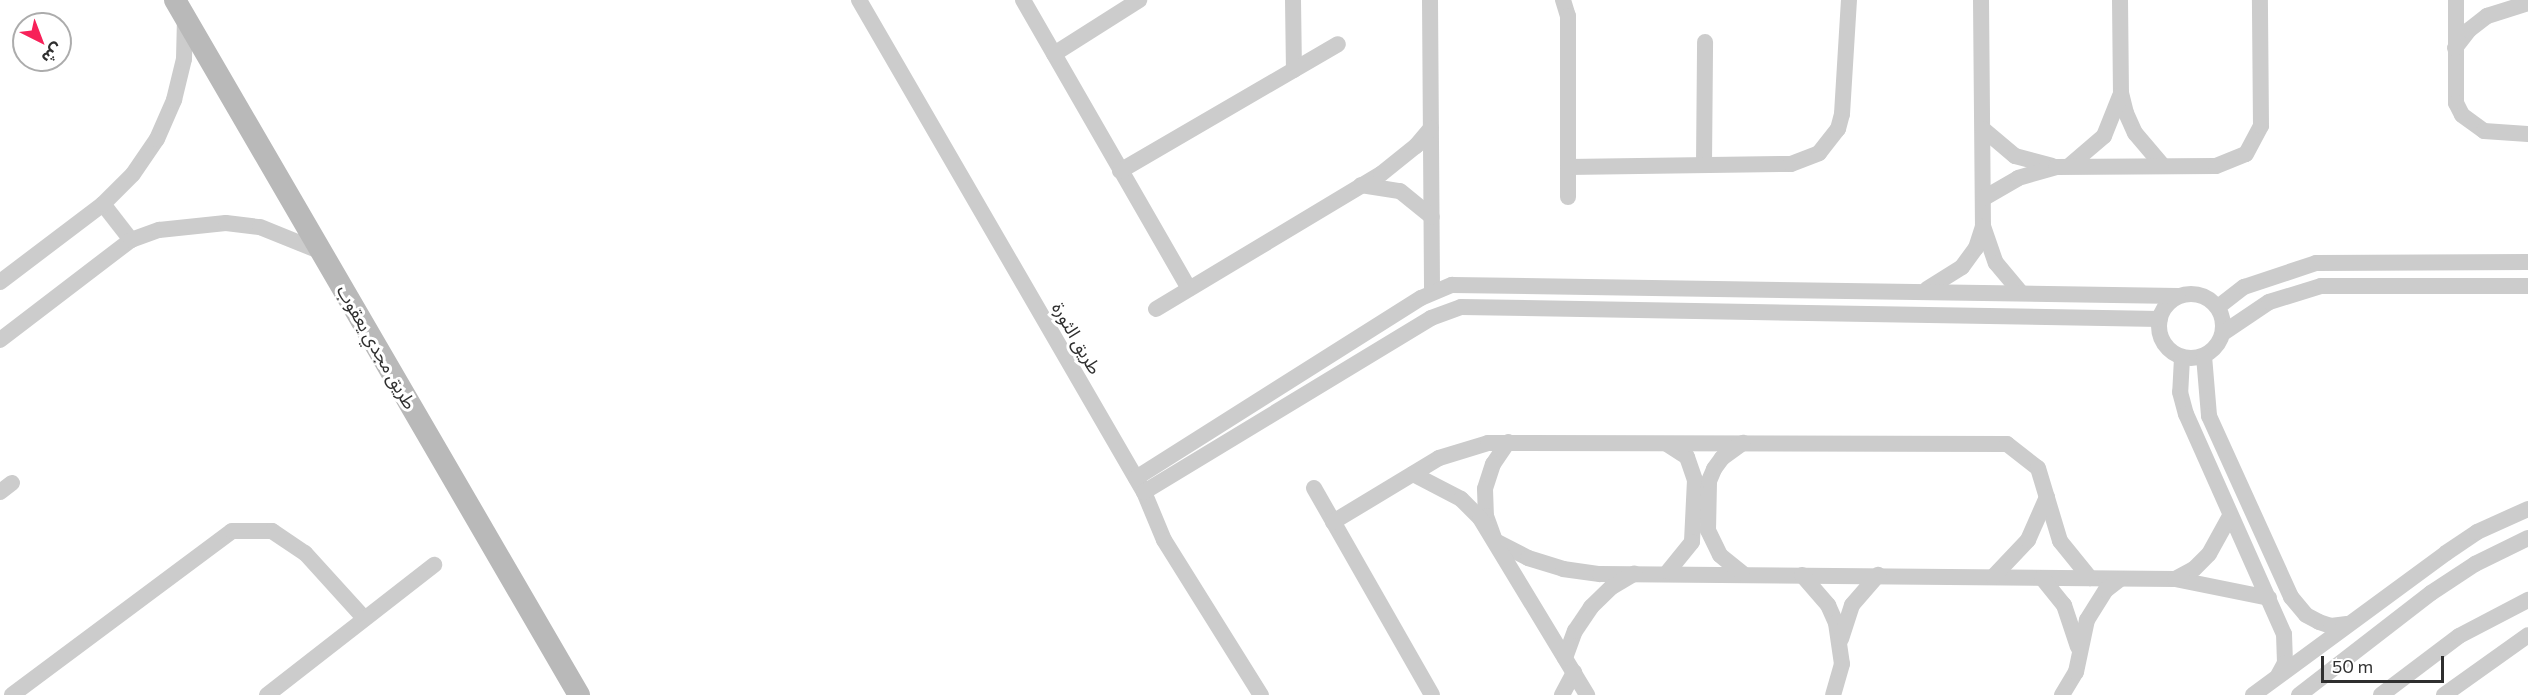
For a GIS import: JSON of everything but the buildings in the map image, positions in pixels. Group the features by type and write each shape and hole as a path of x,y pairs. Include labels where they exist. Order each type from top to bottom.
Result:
{"street":[{"name":"طريق الثورة","path":"860,0 1140,485 1164,540 1261,695"},
{"path":"1023,0 1189,289"},
{"path":"1054,54 1139,0"},
{"path":"1293,0 1294,70"},
{"path":"1430,0 1432,292"},
{"path":"1568,197 1565,8 1574,0"},
{"path":"1568,167 1791,164 1806,160 1830,142 1842,114 1849,0"},
{"path":"1923,291 1944,282 1962,267 1976,248 1983,226 1981,0"},
{"path":"2120,0 2121,93 2135,133 2163,166"},
{"path":"1984,198 2018,178 2062,167 2216,166 2232,163 2256,141 2260,126 2260,0"},
{"path":"2456,0 2456,103 2462,115 2484,131 2528,134"},
{"path":"2517,0 2528,3"},
{"path":"2455,48 2469,30 2487,16 2528,3"},
{"path":"0,282 102,204 133,174 166,120 184,59 180,9"},
{"name":"طريق مجدي يعقوب","path":"180,9 579,695"},
{"path":"1704,165 1705,42"},
{"path":"1120,171 1338,44"},
{"path":"1983,129 2015,156 2062,167 2104,136 2121,93"},
{"path":"1156,309 1399,161 1431,128"},
{"path":"1360,185 1400,191 1432,217"},
{"path":"102,204 131,240"},
{"path":"0,340 131,240 193,223 226,223 271,231 322,252"},
{"path":"1983,226 1996,263 2021,293"},
{"path":"2218,307 2244,287 2316,262 2528,262"},
{"path":"1140,485 1432,292 1473,284 2200,295 2218,307 2223,333"},
{"path":"2348,623 2331,626 2319,622 2306,615 2291,597 2209,416 2204,356 2223,333 2269,302 2321,286 2528,286"},
{"path":"2178,296 2163,309 2160,319 2163,343 2182,358 2204,356"},
{"path":"1140,485 1431,318 1461,307 2160,319"},
{"path":"2182,358 2180,392 2186,414 2230,516 2269,598 2286,650 2279,674"},
{"path":"1508,442 1493,464 1485,489 1486,516 1495,541 1528,558 1563,569 1600,574 1668,572 2175,579 2269,598"},
{"path":"1334,522 1439,458 1467,447 1508,442 2007,444 2030,458 2048,493 2060,541 2090,578"},
{"path":"1742,573 1720,555 1708,530 1709,481 1714,469 1727,453 1744,442"},
{"path":"1666,444 1687,457 1693,468 1695,490 1692,542 1668,572"},
{"path":"1413,474 1461,499 1495,541 1587,695"},
{"path":"1314,488 1432,695"},
{"path":"1993,577 2028,540 2048,493"},
{"path":"2253,695 2348,623 2478,532 2528,509"},
{"path":"2175,579 2209,554 2230,516"},
{"path":"12,695 232,531 272,531 296,548 364,618"},
{"path":"2299,695 2431,593 2475,564 2528,538"},
{"path":"267,695 434,566"},
{"path":"1562,695 1575,631 1591,607 1612,587 1637,572"},
{"path":"1802,574 1828,605 1840,643 1842,664 1833,695"},
{"path":"1840,643 1852,605 1878,575"},
{"path":"2416,575 2431,593"},
{"path":"2042,578 2072,621 2079,655"},
{"path":"2062,695 2076,672 2091,612 2120,579"},
{"path":"2381,695 2459,636 2528,600"},
{"path":"2444,695 2528,635"}]}
